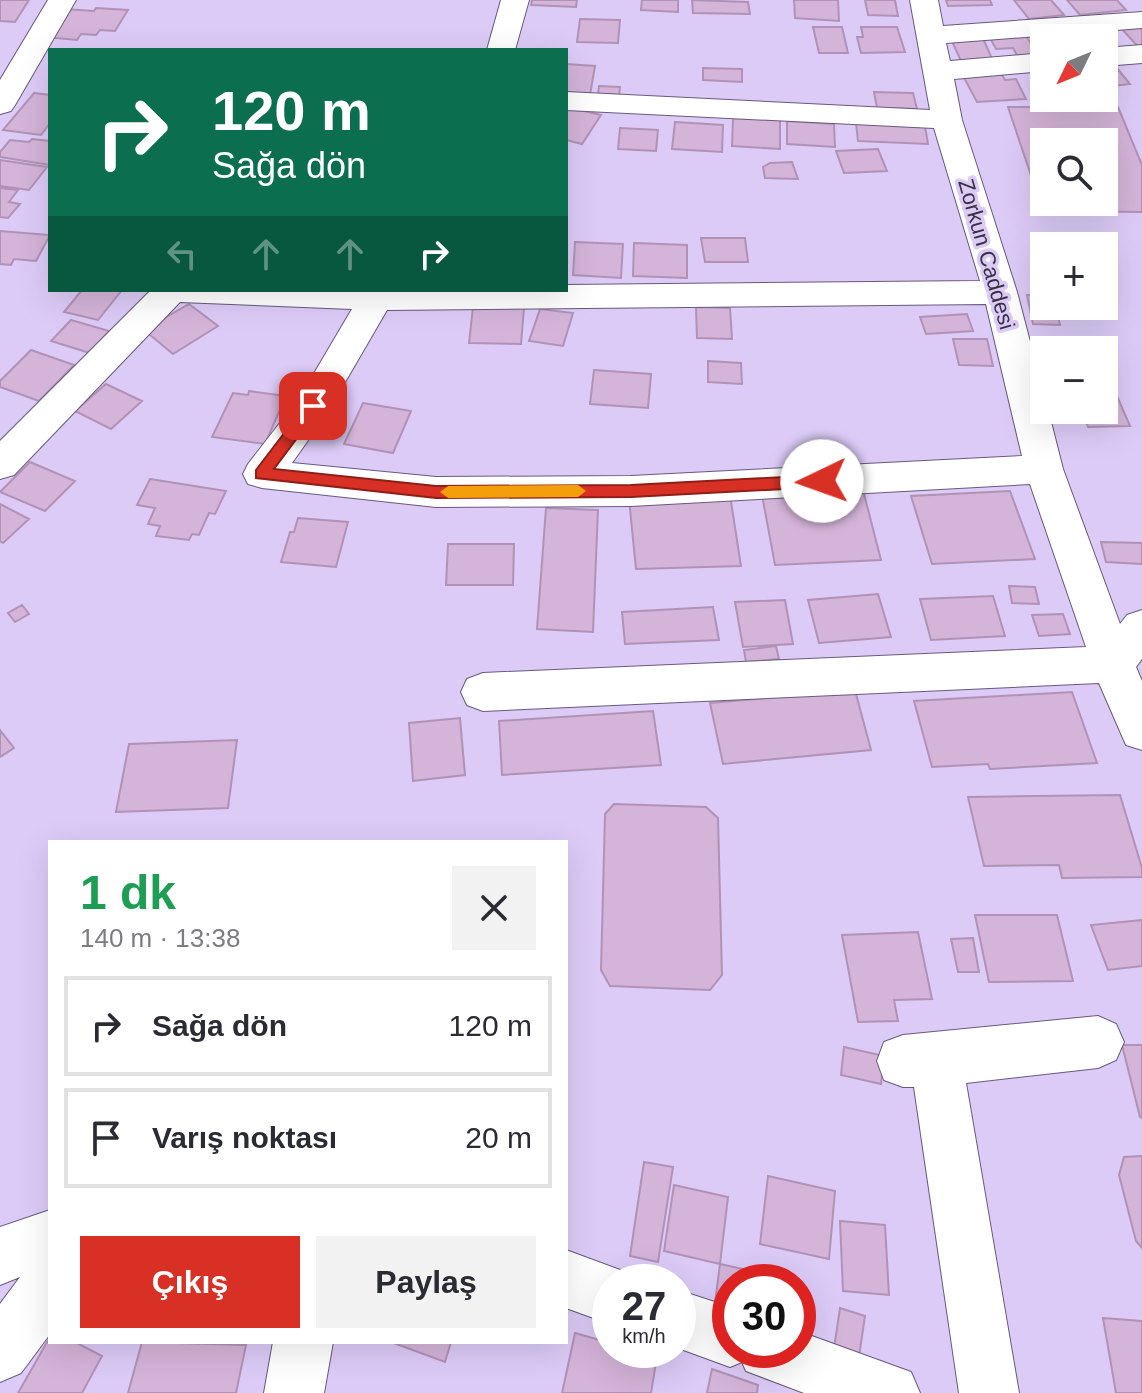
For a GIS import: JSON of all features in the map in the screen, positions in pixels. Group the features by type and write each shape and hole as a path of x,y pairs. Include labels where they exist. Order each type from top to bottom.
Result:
{"street":[{"path":"0,105 8,78 62,0"},
{"path":"502,48 515,0"},
{"name":"Zorkun Caddesi","path":"924,0 947,120 1000,292 1044,469 1113,664 1142,731"},
{"path":"933,35 1142,20"},
{"path":"1118,56 1142,54"},
{"path":"940,71 1030,63"},
{"path":"8,78 48,85"},
{"path":"568,101 947,120"},
{"path":"0,465 169,292"},
{"path":"217,292 376,299 1000,292"},
{"path":"376,299 313,406 262,474 436,492 616,491 1044,469"},
{"path":"483,692 1113,664 1142,627"},
{"path":"989,1393 919,1061 1098,1042"},
{"path":"0,1256 48,1239"},
{"path":"568,1280 592,1288"},
{"path":"0,1352 48,1289"},
{"path":"294,1393 303,1344"},
{"path":"816,1367 890,1393"}],"building":[{"path":"0,0 29,0 15,22 0,21"},
{"path":"532,0 577,0 576,7 531,5"},
{"path":"642,0 678,0 678,12 641,10"},
{"path":"692,0 748,2 750,14 693,13"},
{"path":"794,0 838,0 839,21 795,18"},
{"path":"865,0 895,0 898,16 868,15"},
{"path":"946,0 990,0 992,5 948,6"},
{"path":"1014,0 1051,0 1064,15 1029,19"},
{"path":"1067,0 1117,0 1126,10 1080,15"},
{"path":"96,8 128,10 115,31 81,34 77,40 44,37 65,9 94,11"},
{"path":"580,19 620,20 618,43 577,42"},
{"path":"1142,26 1142,50 1141,50 1121,28"},
{"path":"813,27 842,27 848,53 819,53"},
{"path":"861,27 897,27 905,52 861,53 857,37 863,37"},
{"path":"1024,32 1030,42 1030,58 1019,59 1013,48 996,49 988,34"},
{"path":"982,36 993,61 961,61 950,37"},
{"path":"568,64 595,66 590,95 568,94"},
{"path":"703,68 742,69 742,82 703,80"},
{"path":"1118,69 1130,84 1118,85"},
{"path":"1001,73 1005,80 1016,79 1026,99 977,102 963,76"},
{"path":"599,86 620,87 619,96 598,95"},
{"path":"874,92 913,93 917,109 877,108"},
{"path":"34,93 48,95 48,126 41,135 3,130"},
{"path":"568,107 601,115 582,144 568,140"},
{"path":"1008,107 1030,107 1030,112 1118,112 1118,107 1142,165 1142,212 1118,212 1118,128 1030,128 1030,172"},
{"path":"733,118 780,120 780,149 732,146"},
{"path":"787,121 834,124 835,147 787,144"},
{"path":"675,122 723,125 722,152 672,149"},
{"path":"856,123 925,126 928,144 858,141"},
{"path":"620,128 658,130 656,151 618,149"},
{"path":"32,139 48,141 48,165 0,157 0,152 10,140 29,142"},
{"path":"878,149 887,171 844,173 836,151"},
{"path":"0,160 47,167 29,190 0,186"},
{"path":"792,162 798,179 765,178 763,167 770,163"},
{"path":"0,188 18,190 9,202 20,204 8,218 0,217"},
{"path":"0,231 48,235 36,261 14,259 11,265 0,264"},
{"path":"701,238 745,238 748,262 705,262"},
{"path":"575,242 623,244 621,278 573,275"},
{"path":"634,243 687,245 687,278 633,276"},
{"path":"80,292 120,292 98,320 64,312"},
{"path":"189,304 218,326 173,354 144,330"},
{"path":"473,307 524,308 521,344 469,343"},
{"path":"696,307 730,308 732,339 697,338"},
{"path":"540,309 573,313 563,346 529,341"},
{"path":"967,314 973,331 926,334 920,317"},
{"path":"71,320 109,331 90,353 51,341"},
{"path":"1032,320 1059,320 1060,325 1033,324"},
{"path":"953,339 987,339 993,366 959,365"},
{"path":"31,350 74,365 39,401 0,387 0,381"},
{"path":"708,361 741,363 742,384 708,382"},
{"path":"594,370 651,374 648,408 590,404"},
{"path":"106,384 142,401 111,429 75,411"},
{"path":"249,391 286,396 265,444 212,437 233,393 248,395"},
{"path":"1118,398 1130,426 1088,427 1087,424 1118,424"},
{"path":"363,403 411,411 393,453 344,444"},
{"path":"30,462 75,481 45,511 0,492"},
{"path":"150,479 226,491 215,514 209,513 199,535 192,534 189,540 156,536 160,526 148,524 155,508 137,505"},
{"path":"863,490 881,560 775,565 762,495"},
{"path":"1010,491 1035,559 932,564 911,496"},
{"path":"730,495 741,566 636,569 629,499"},
{"path":"0,504 29,519 3,543 0,541"},
{"path":"546,508 598,510 593,632 537,629"},
{"path":"298,518 348,522 336,567 281,562 290,532 294,532"},
{"path":"1101,542 1142,543 1142,564 1106,562"},
{"path":"448,544 514,544 513,585 446,585"},
{"path":"1009,586 1035,587 1039,604 1012,603"},
{"path":"878,594 891,637 819,643 808,600"},
{"path":"993,596 1005,636 931,640 920,599"},
{"path":"785,600 793,644 743,647 735,602"},
{"path":"22,605 29,614 15,622 8,613"},
{"path":"713,607 719,640 625,644 622,612"},
{"path":"1063,614 1070,634 1039,636 1032,615"},
{"path":"776,646 779,659 746,662 744,650"},
{"path":"855,690 871,750 723,764 710,703"},
{"path":"1072,692 1097,763 990,769 988,764 932,767 914,701"},
{"path":"653,711 661,765 502,775 499,721"},
{"path":"460,718 465,775 413,781 409,723"},
{"path":"0,730 14,748 0,757"},
{"path":"237,740 228,808 116,812 129,744"},
{"path":"1120,795 1142,877 1062,878 1059,865 984,866 968,797"},
{"path":"614,804 706,807 718,818 722,975 710,990 610,986 601,970 605,814"},
{"path":"975,915 1057,915 1073,981 989,982"},
{"path":"1142,920 1142,966 1108,970 1091,925"},
{"path":"918,932 932,999 894,1000 898,1021 858,1022 842,935"},
{"path":"973,938 979,972 958,972 951,939"},
{"path":"1122,1045 1142,1045 1142,1118 1140,1117"},
{"path":"844,1047 884,1056 881,1084 841,1075"},
{"path":"1142,1156 1142,1248 1136,1241 1119,1175 1124,1157"},
{"path":"644,1162 673,1167 658,1262 630,1256"},
{"path":"768,1176 835,1191 829,1259 760,1244"},
{"path":"674,1185 728,1197 720,1264 664,1251"},
{"path":"840,1221 885,1225 889,1295 843,1291"},
{"path":"840,1308 865,1316 859,1357 834,1348"},
{"path":"1103,1318 1142,1321 1142,1393 1116,1393"},
{"path":"575,1333 592,1338 592,1368 655,1368 651,1393 562,1393"},
{"path":"48,1340 48,1344 79,1344 102,1356 82,1393 18,1393"},
{"path":"141,1344 246,1345 236,1393 128,1393"},
{"path":"396,1344 450,1344 445,1362"},
{"path":"712,1369 758,1385 757,1393 707,1393"}],"slow traffic":[{"path":"448,492 578,491"}],"route":[{"path":"313,406 262,474 436,492 631,491 822,481"}]}
